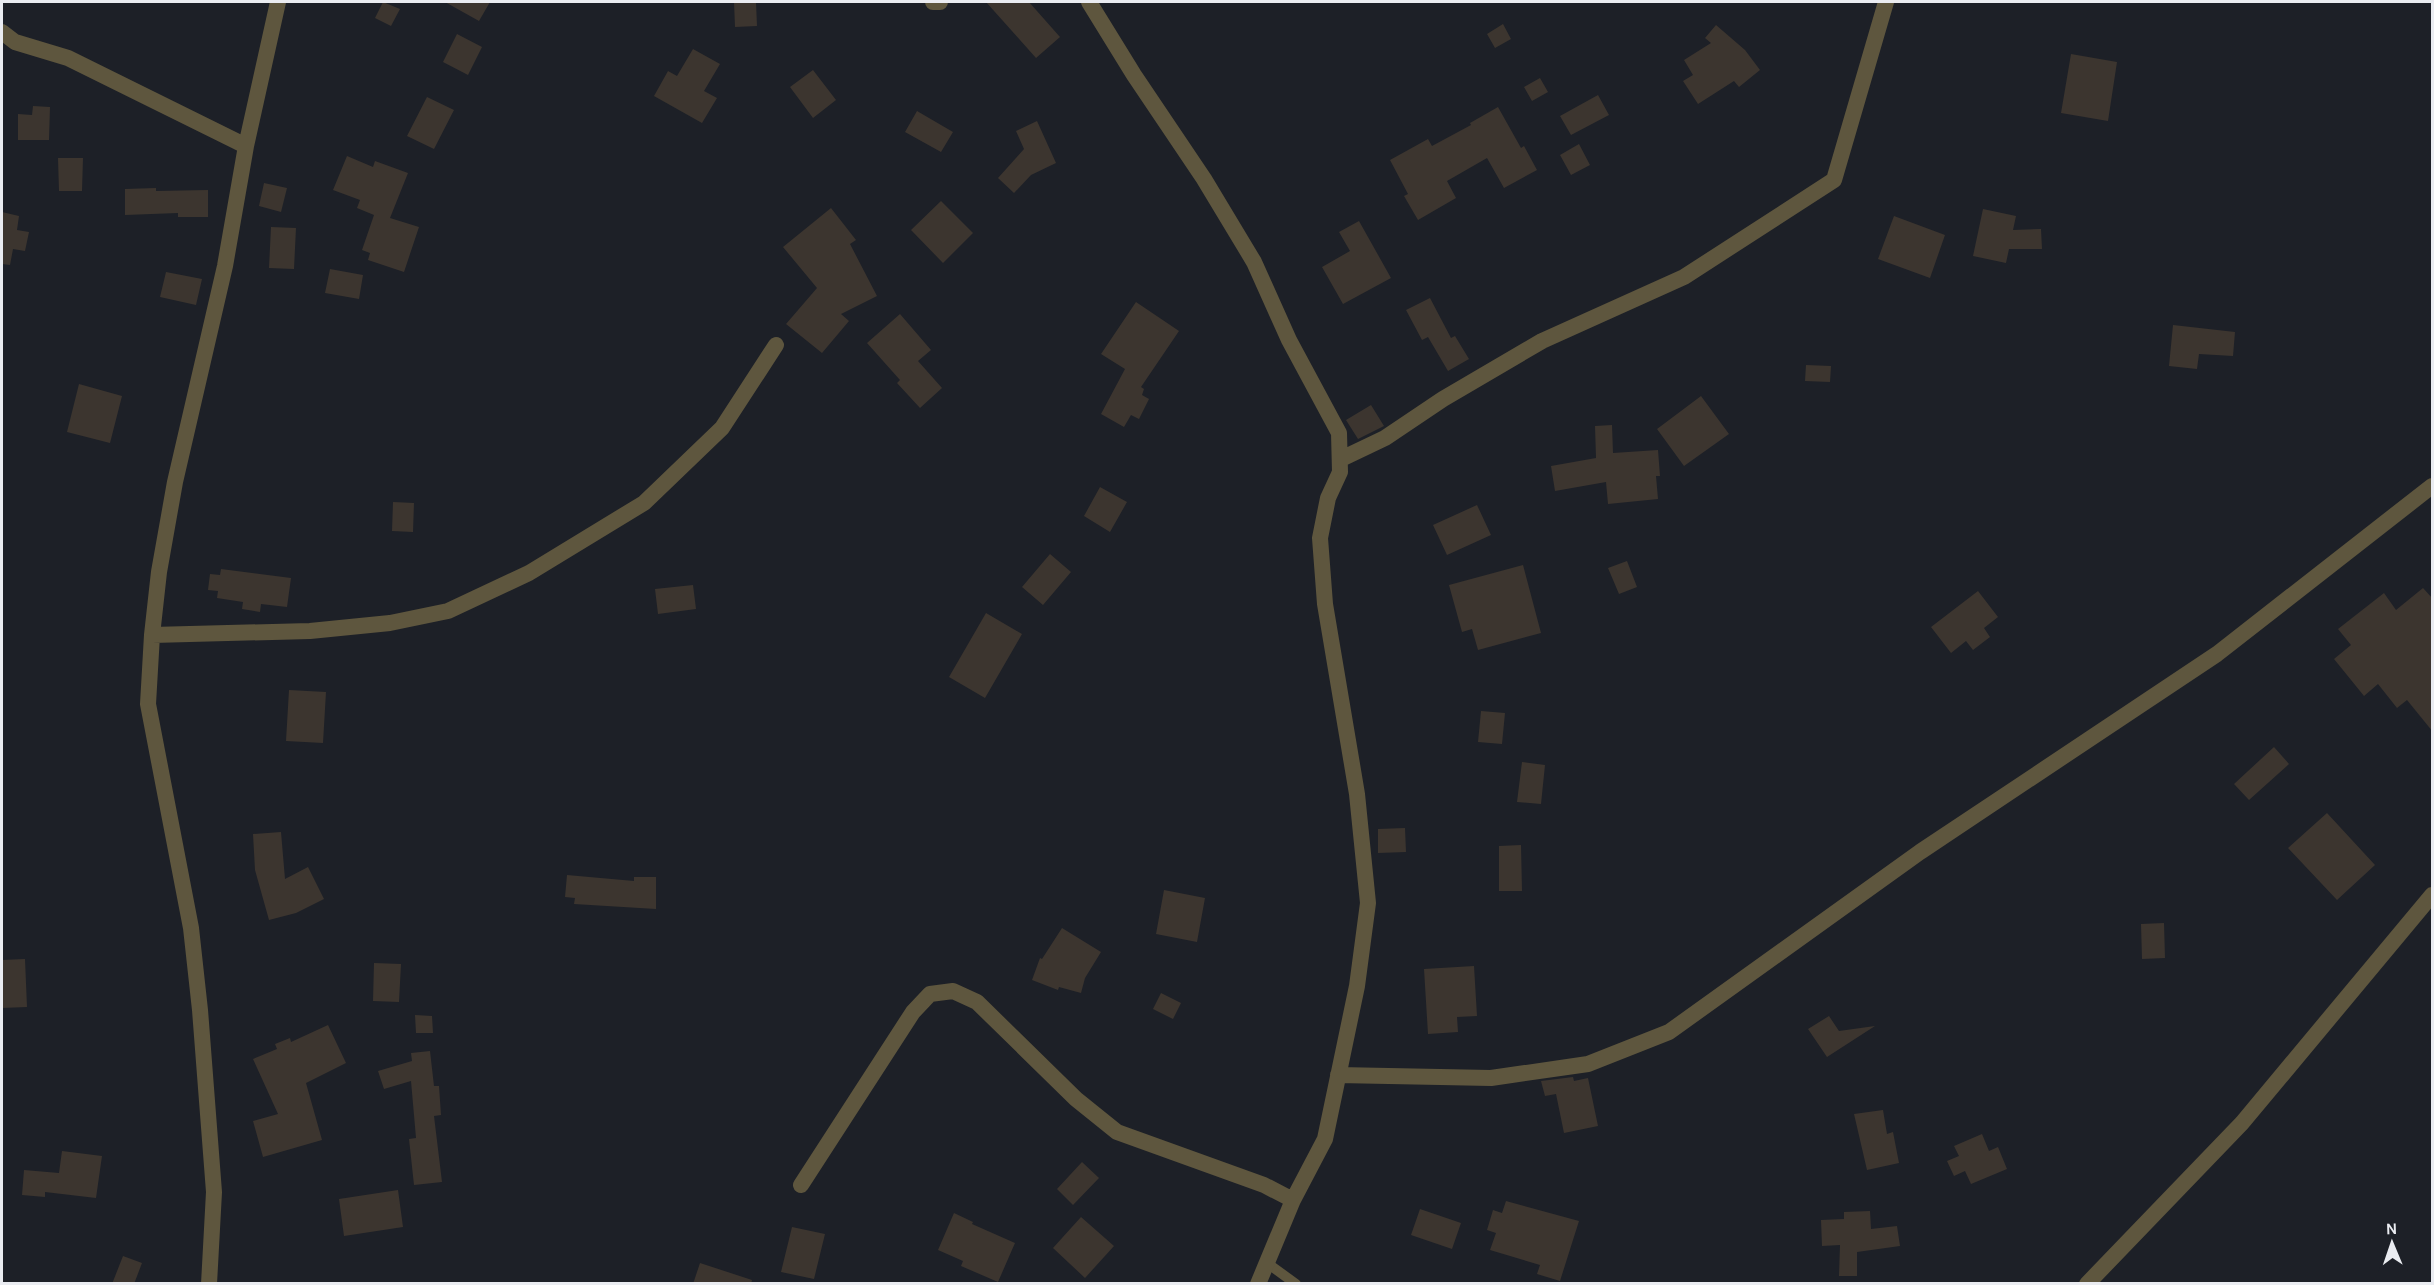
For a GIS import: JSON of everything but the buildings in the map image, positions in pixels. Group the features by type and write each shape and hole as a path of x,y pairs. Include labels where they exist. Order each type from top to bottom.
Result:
{"street":[{"path":"209,1284 214,1192 200,1010 191,928 148,704 159,572 176,482 225,266 246,146 278,2"},
{"path":"933,2 940,2"},
{"path":"1089,2 1134,75 1204,179 1254,262 1290,340 1339,432 1340,472 1328,498 1320,538 1325,604 1357,794 1368,903 1357,986 1325,1139 1293,1200 1258,1284"},
{"path":"1341,459 1385,438 1443,399 1542,340 1684,277 1834,180 1886,2"},
{"path":"2,32 15,42 68,58 246,146"},
{"path":"152,635 309,631 390,623 448,611 529,573 644,502 722,428 776,345"},
{"path":"1338,1075 1491,1078 1588,1064 1669,1032 1920,852 2217,654 2433,486"},
{"path":"2087,1284 2242,1123 2433,895"},
{"path":"801,1185 914,1012 930,994 953,991 977,1002 1076,1099 1117,1132 1264,1185 1293,1200"}],"lane":[{"path":"1267,1263 1296,1284"}]}
